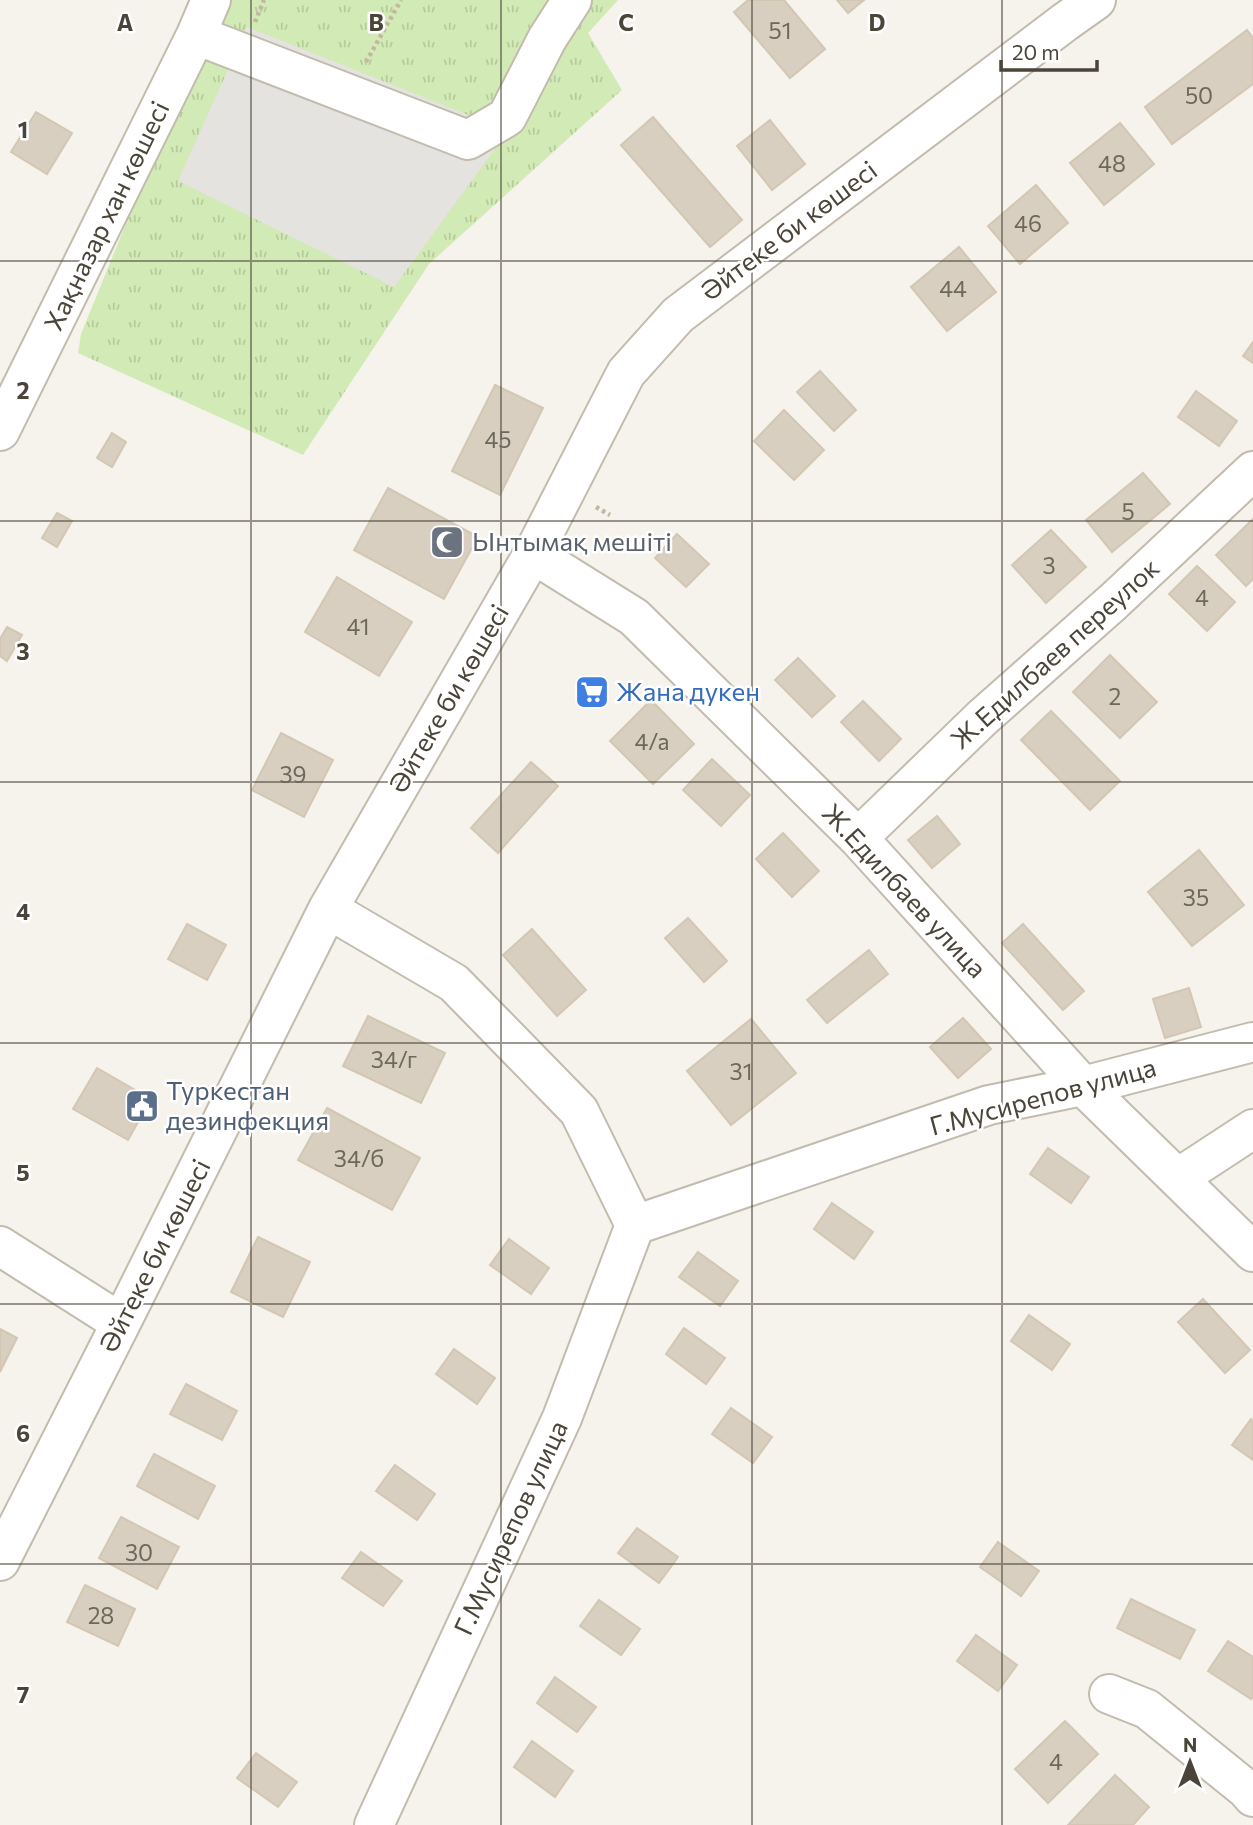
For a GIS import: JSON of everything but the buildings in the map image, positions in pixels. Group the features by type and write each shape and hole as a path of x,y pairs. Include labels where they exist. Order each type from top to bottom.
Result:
{"street":[{"name":"Хақназар хан көшесі","path":"0,431 197,35 211,0"},
{"path":"197,35 468,140 507,117 547,38 572,0"},
{"name":"Әйтеке би көшесі","path":"0,1561 328,909 533,554 626,373 678,315 1096,0"},
{"name":"Ж.Едилбаев переулок","path":"858,838 982,718 1113,602 1253,471"},
{"name":"Ж.Едилбаев улица","path":"533,554 634,617 858,838 1083,1086 1253,1252"},
{"path":"328,909 454,983 579,1111 635,1226"},
{"name":"Г.Мусирепов улица","path":"374,1825 562,1418 635,1226 989,1105 1083,1086 1253,1042"},
{"path":"1178,1178 1253,1129"},
{"path":"0,1246 121,1323"},
{"path":"1110,1694 1147,1709 1253,1797"}],"path":[{"path":"348,93 401,0"}],"green space":[{"path":"217,0 618,0 588,33 622,90 429,264 303,455 78,353 81,334"}],"shaded area":[{"path":"247,27 508,131 394,287 178,181"}],"place":[{"name":"Ынтымақ мешіті","path":"447,542"},
{"name":"Жана дукен","path":"592,692"},
{"name":"Туркестан дезинфекция","path":"142,1106"}]}
